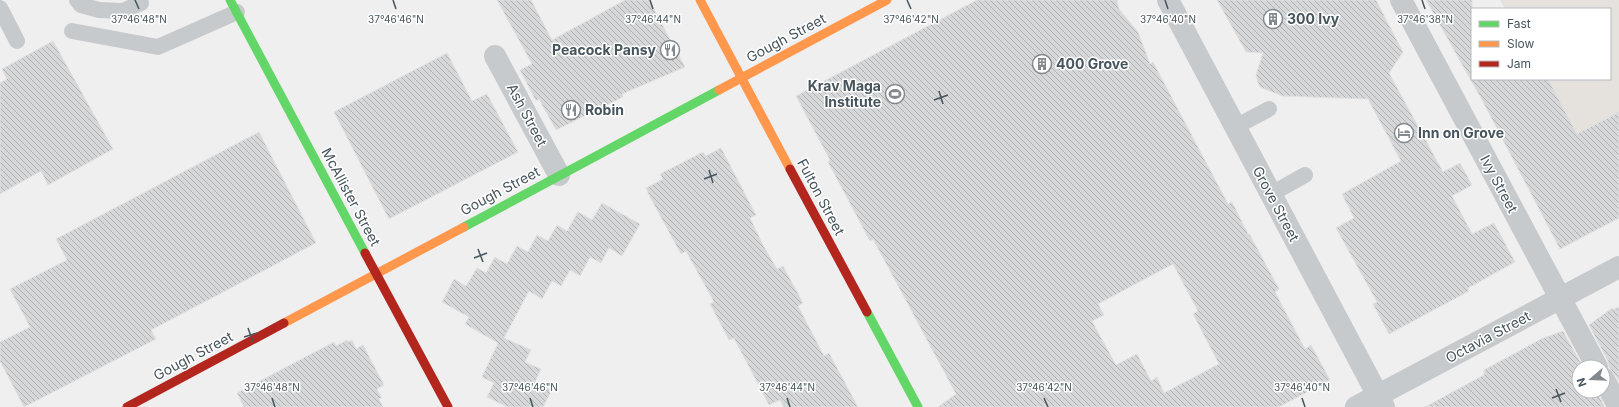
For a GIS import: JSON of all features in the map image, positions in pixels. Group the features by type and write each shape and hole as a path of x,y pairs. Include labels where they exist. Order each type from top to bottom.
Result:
{"street":[{"name":"Fulton Street","path":"700,0 918,407"},
{"name":"Gough Street","path":"126,407 887,0"},
{"name":"Grove Street","path":"1168,0 1381,401"},
{"name":"Ivy Street","path":"1401,0 1593,359"},
{"name":"McAllister Street","path":"234,6 448,407"},
{"name":"Ash Street","path":"495,56 559,176"},
{"name":"Octavia Street","path":"1356,407 1381,401 1561,298 1619,267"},
{"path":"1611,392 1619,407"}],"lane":[{"path":"77,0 80,5 99,10 123,11 141,3 140,0"},
{"path":"72,31 158,47 234,6"},
{"path":"0,8 17,41"},
{"path":"1236,128 1269,109"},
{"path":"1271,194 1305,175"}],"shaded area":[{"path":"1500,0 1619,0 1619,219 1544,80 1611,80 1611,8 1504,8"}],"building":[{"path":"497,0 531,0 552,40 625,0 649,0 685,67 622,94 623,97 556,130 539,99 536,101 520,70 532,64"},
{"path":"977,0 1117,0 1119,9 1138,32 1150,64 1153,62 1228,204 1232,202 1248,234 1250,235 1279,289 1275,292 1305,349 1311,345 1330,380 1279,407 938,407 956,394 873,239 870,241 828,162 830,160 796,96","holes":["1173,264 1198,311 1193,314 1219,364 1164,393 1157,377 1151,381 1137,354 1116,365 1092,321 1104,315 1098,304"]},
{"path":"1217,0 1376,0 1403,52 1389,73 1443,172 1460,163 1472,185 1452,196 1472,234 1494,223 1515,262 1468,288 1469,291 1389,334 1373,304 1377,302 1336,228 1354,218 1342,194 1401,161 1368,99 1282,96 1260,87 1256,75 1263,53 1246,52"},
{"path":"1426,0 1472,0 1471,80 1549,80 1577,134 1619,112 1619,218 1560,249 1482,100"},
{"path":"53,41 113,149 48,185 41,171 0,194 0,83 7,79 2,69"},
{"path":"447,53 472,101 487,94 518,152 389,219 334,112"},
{"path":"259,132 316,243 151,330 156,339 24,407 0,361 0,342 30,327 10,289 67,260 56,239"},
{"path":"721,148 756,215 750,218 763,245 777,269 783,266 803,303 798,306 824,356 829,353 858,407 784,407 780,400 769,405 734,338 729,340 710,304 714,302 686,251 681,254 650,197 646,188 663,179 660,174 703,152 706,156"},
{"path":"602,203 640,224 622,256 609,248 601,263 590,257 580,276 570,270 561,286 552,281 542,299 529,291 504,338 531,350 525,362 541,369 535,382 552,390 543,407 507,407 487,397 494,383 482,377 498,343 465,324 469,317 442,302 454,279 466,286 477,268 486,273 495,257 507,264 517,246 528,252 537,235 548,241 557,225 567,231 578,212 592,220"},
{"path":"1619,307 1619,381 1611,370 1611,359 1607,359 1589,325 1612,308 1612,310"},
{"path":"1563,331 1579,359 1571,359 1571,399 1600,399 1605,407 1425,407 1484,375 1484,370 1541,339"},
{"path":"347,340 348,342 352,340 356,349 363,345 384,385 377,389 382,398 379,399 383,407 244,407 237,393 334,342 336,346"}],"traffic: fast":[{"path":"230,0 365,253"},
{"path":"464,227 719,90"},
{"path":"867,312 918,407"}],"traffic: slow":[{"path":"700,0 790,169"},
{"path":"719,90 887,0"},
{"path":"284,323 464,227"}],"traffic: jam":[{"path":"790,169 867,312"},
{"path":"365,253 448,407"},
{"path":"127,407 284,323"}],"place":[{"name":"300 Ivy","path":"1273,19"},
{"name":"Peacock Pansy","path":"670,50"},
{"name":"400 Grove","path":"1042,64"},
{"name":"Krav Maga Institute","path":"895,94"},
{"name":"Robin","path":"571,110"},
{"name":"Inn on Grove","path":"1404,133"}]}
